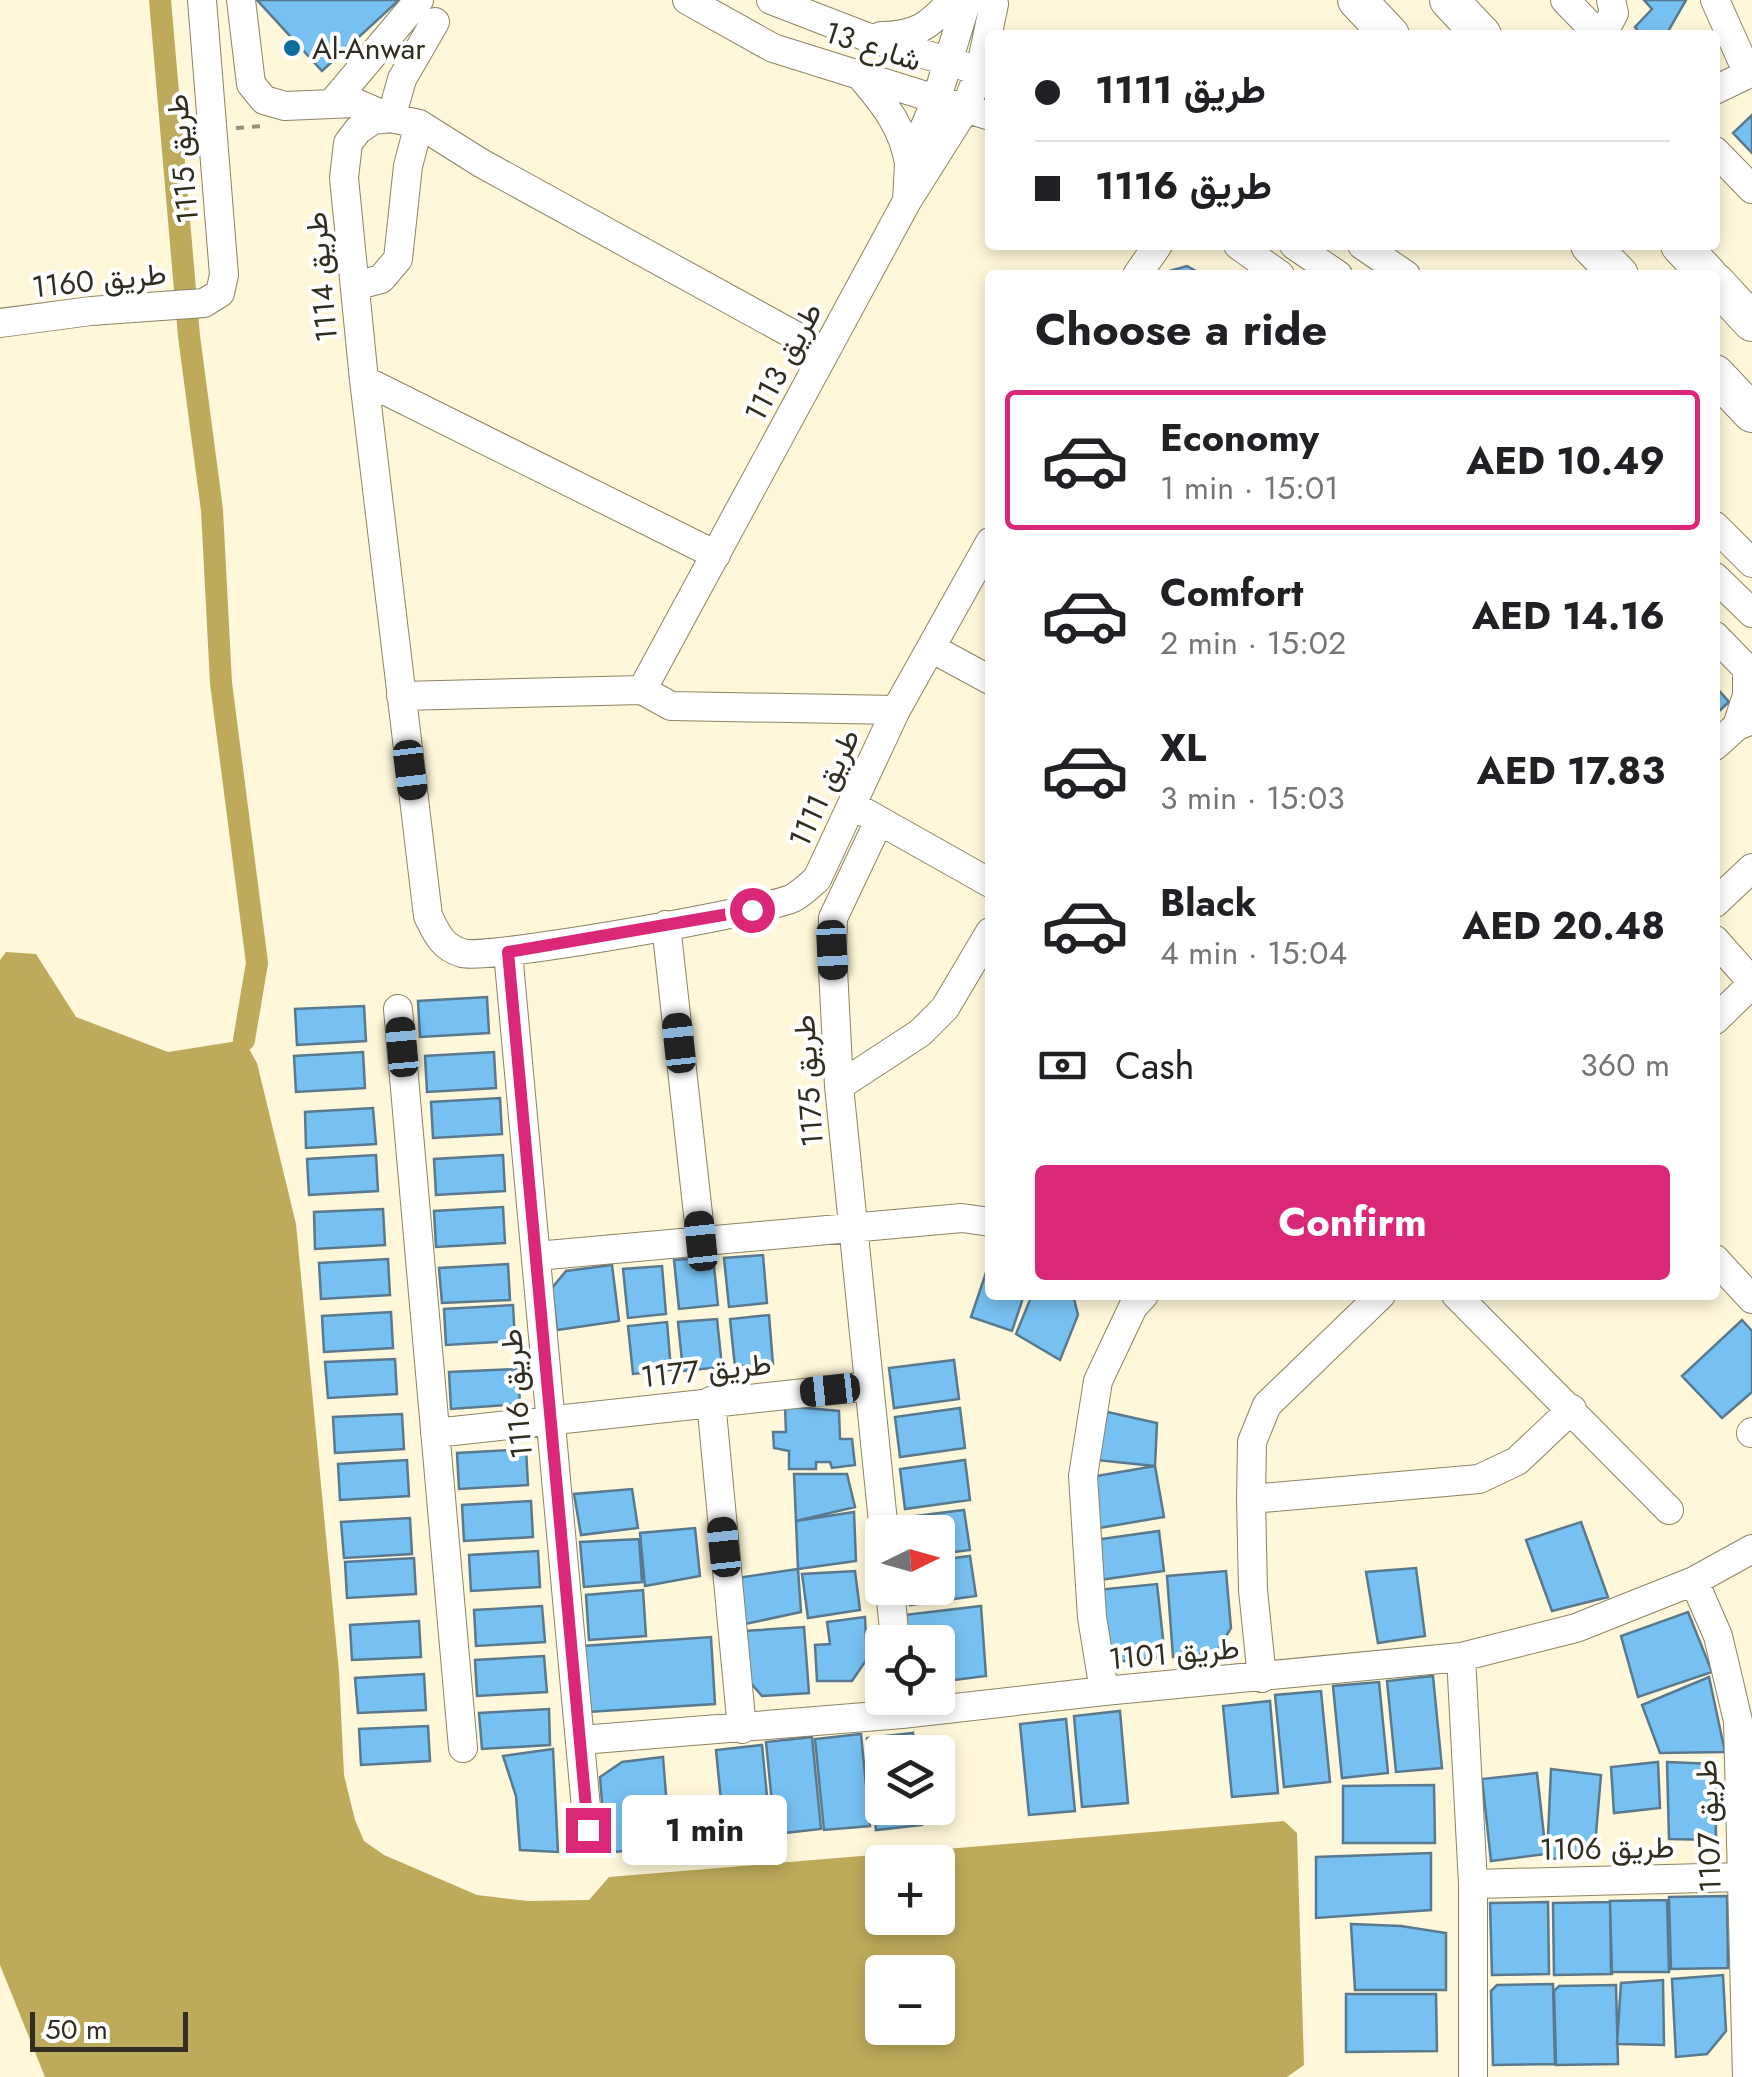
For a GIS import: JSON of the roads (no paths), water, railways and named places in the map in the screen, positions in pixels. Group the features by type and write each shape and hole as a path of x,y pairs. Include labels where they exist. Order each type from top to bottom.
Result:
{"highway":[{"path":"1357,0 1385,30"},
{"path":"1449,0 1477,30"},
{"path":"1595,250 1614,270"},
{"path":"1685,250 1703,270"},
{"path":"1720,287 1752,322"},
{"path":"1720,379 1752,413"}],"street":[{"name":"طريق 1115","path":"202,0 224,276 220,294 204,303"},
{"path":"242,0 249,73 256,93 274,105 363,104 390,118 419,124 480,163 825,352"},
{"name":"شارع 13","path":"687,0 773,48 977,112"},
{"name":"شارع 13","path":"772,0 867,37 985,73"},
{"path":"867,37 906,36 925,26 952,0"},
{"path":"1566,0 1596,30"},
{"path":"1604,30 1614,12 1611,0"},
{"path":"1715,0 1741,31 1750,73 1720,88"},
{"path":"985,1 1008,30"},
{"name":"طريق 1113","path":"642,690 907,200 950,64 985,1"},
{"name":"طريق 1113","path":"918,168 977,112 985,73 985,1"},
{"path":"332,102 427,11"},
{"path":"390,118 427,11"},
{"path":"862,78 890,110 918,168 985,132"},
{"name":"طريق 1114","path":"390,118 374,120 358,130 348,144 344,160 364,380 428,916 443,944"},
{"path":"355,286 381,280 398,259 408,166 419,124"},
{"path":"1720,156 1752,189"},
{"path":"1245,250 1273,270"},
{"path":"1301,250 1331,270"},
{"path":"1369,250 1399,270"},
{"name":"طريق 1160","path":"0,323 204,303"},
{"path":"364,380 716,555"},
{"path":"1720,531 1752,563"},
{"name":"طريق 1111","path":"443,944 466,955 508,952 752,910 794,898 817,879 896,710 985,551"},
{"path":"1720,582 1752,613"},
{"path":"1720,641 1750,672 1745,723 1720,742"},
{"path":"931,648 985,677"},
{"path":"402,696 642,690 671,706 896,710"},
{"path":"851,805 985,880"},
{"name":"طريق 1175","path":"879,821 832,918 839,1086 882,1515"},
{"path":"1720,898 1752,868"},
{"path":"666,924 701,1241"},
{"path":"839,1086 920,1033 945,1008 985,940"},
{"path":"1720,946 1752,983 1720,1015"},
{"name":"طريق 1116","path":"508,952 588,1830"},
{"path":"398,1008 463,1748"},
{"path":"536,1256 853,1226 962,1218 985,1221"},
{"path":"1720,1264 1752,1298"},
{"path":"1104,1691 1092,1618 1083,1476 1098,1381 1130,1300"},
{"path":"1262,1678 1253,1590 1252,1442 1268,1405 1376,1300"},
{"path":"1461,1300 1669,1510"},
{"name":"طريق 1177","path":"436,1433 869,1386"},
{"path":"710,1401 742,1729"},
{"path":"1251,1500 1480,1479 1517,1461 1572,1409"},
{"name":"طريق 1101","path":"955,1702 1262,1678 1461,1657 1576,1628 1694,1581 1752,1549"},
{"name":"طريق 1107","path":"1694,1581 1718,1636 1738,1722 1747,2077"},
{"path":"1461,1657 1473,1884 1473,2077"},
{"name":"طريق 1101","path":"581,1740 742,1729 865,1711"},
{"name":"طريق 1106","path":"1473,1884 1742,1878"}],"waterway":[{"path":"160,0 189,336 212,510 221,683 257,963 244,1040"}],"place":[{"name":"Al-Anwar","path":"292,48"}]}
